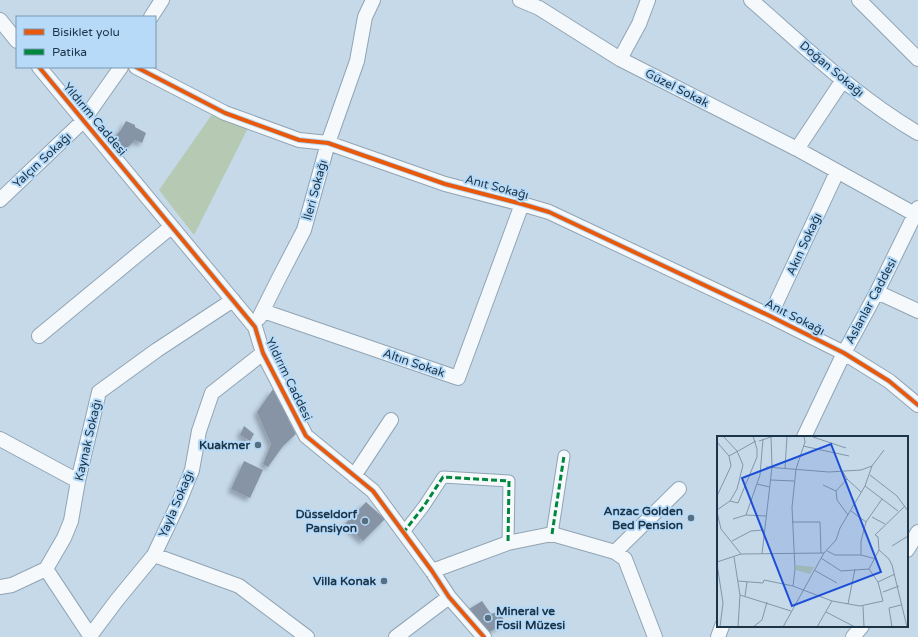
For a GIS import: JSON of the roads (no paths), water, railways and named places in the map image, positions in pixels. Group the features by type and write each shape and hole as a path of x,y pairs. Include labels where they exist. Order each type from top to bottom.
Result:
{"street":[{"path":"152,16 162,0"},
{"name":"İleri Sokağı","path":"255,327 304,230 328,143 357,61 366,17 373,0"},
{"name":"Güzel Sokak","path":"520,0 540,4 620,59 797,149 837,172 917,213"},
{"path":"620,59 639,24 648,0"},
{"name":"Doğan Sokağı","path":"751,0 843,80 896,120 918,133"},
{"path":"859,0 918,59"},
{"path":"0,20 16,40"},
{"name":"Yıldırım Caddesi","path":"40,68 255,327 263,353 306,436 373,491 432,571 449,597 484,637"},
{"name":"Yalçın Sokağı","path":"0,200 83,121 120,68"},
{"name":"Anıt Sokağı","path":"138,68 225,113 299,140 328,143 445,184 549,212 770,316 844,353 889,381 918,405"},
{"path":"797,149 843,80"},
{"name":"Akın Sokağı","path":"770,316 837,172"},
{"name":"Altın Sokak","path":"263,311 458,378 522,204"},
{"name":"Aslanlar Caddesi","path":"804,436 844,353 917,213"},
{"path":"38,336 172,227"},
{"path":"877,292 918,311"},
{"name":"Kaynak Sokağı","path":"46,569 64,538 71,521 78,482 99,392 157,350 233,300"},
{"name":"Yayla Sokağı","path":"91,636 116,600 154,555 192,470 199,431 212,393 263,353"},
{"path":"354,476 391,420"},
{"path":"0,439 78,482"},
{"path":"552,534 564,456"},
{"path":"403,533 424,506 443,477 509,481 508,543"},
{"path":"615,552 679,489"},
{"path":"908,548 918,532"},
{"path":"432,571 508,543 552,534 615,552 625,559 655,637"},
{"path":"154,555 239,586 307,637"},
{"path":"0,587 12,585 46,569 91,636"},
{"path":"396,637 449,597"},
{"path":"718,637 722,627"},
{"path":"853,637 861,627"}],"place":[{"name":"Kuakmer","path":"258,445"},
{"name":"Anzac Golden Bed Pension","path":"691,518"},
{"name":"Düsseldorf Pansiyon","path":"365,521"},
{"name":"Villa Konak","path":"384,581"},
{"name":"Mineral ve Fosil Müzesi","path":"488,618"}]}
